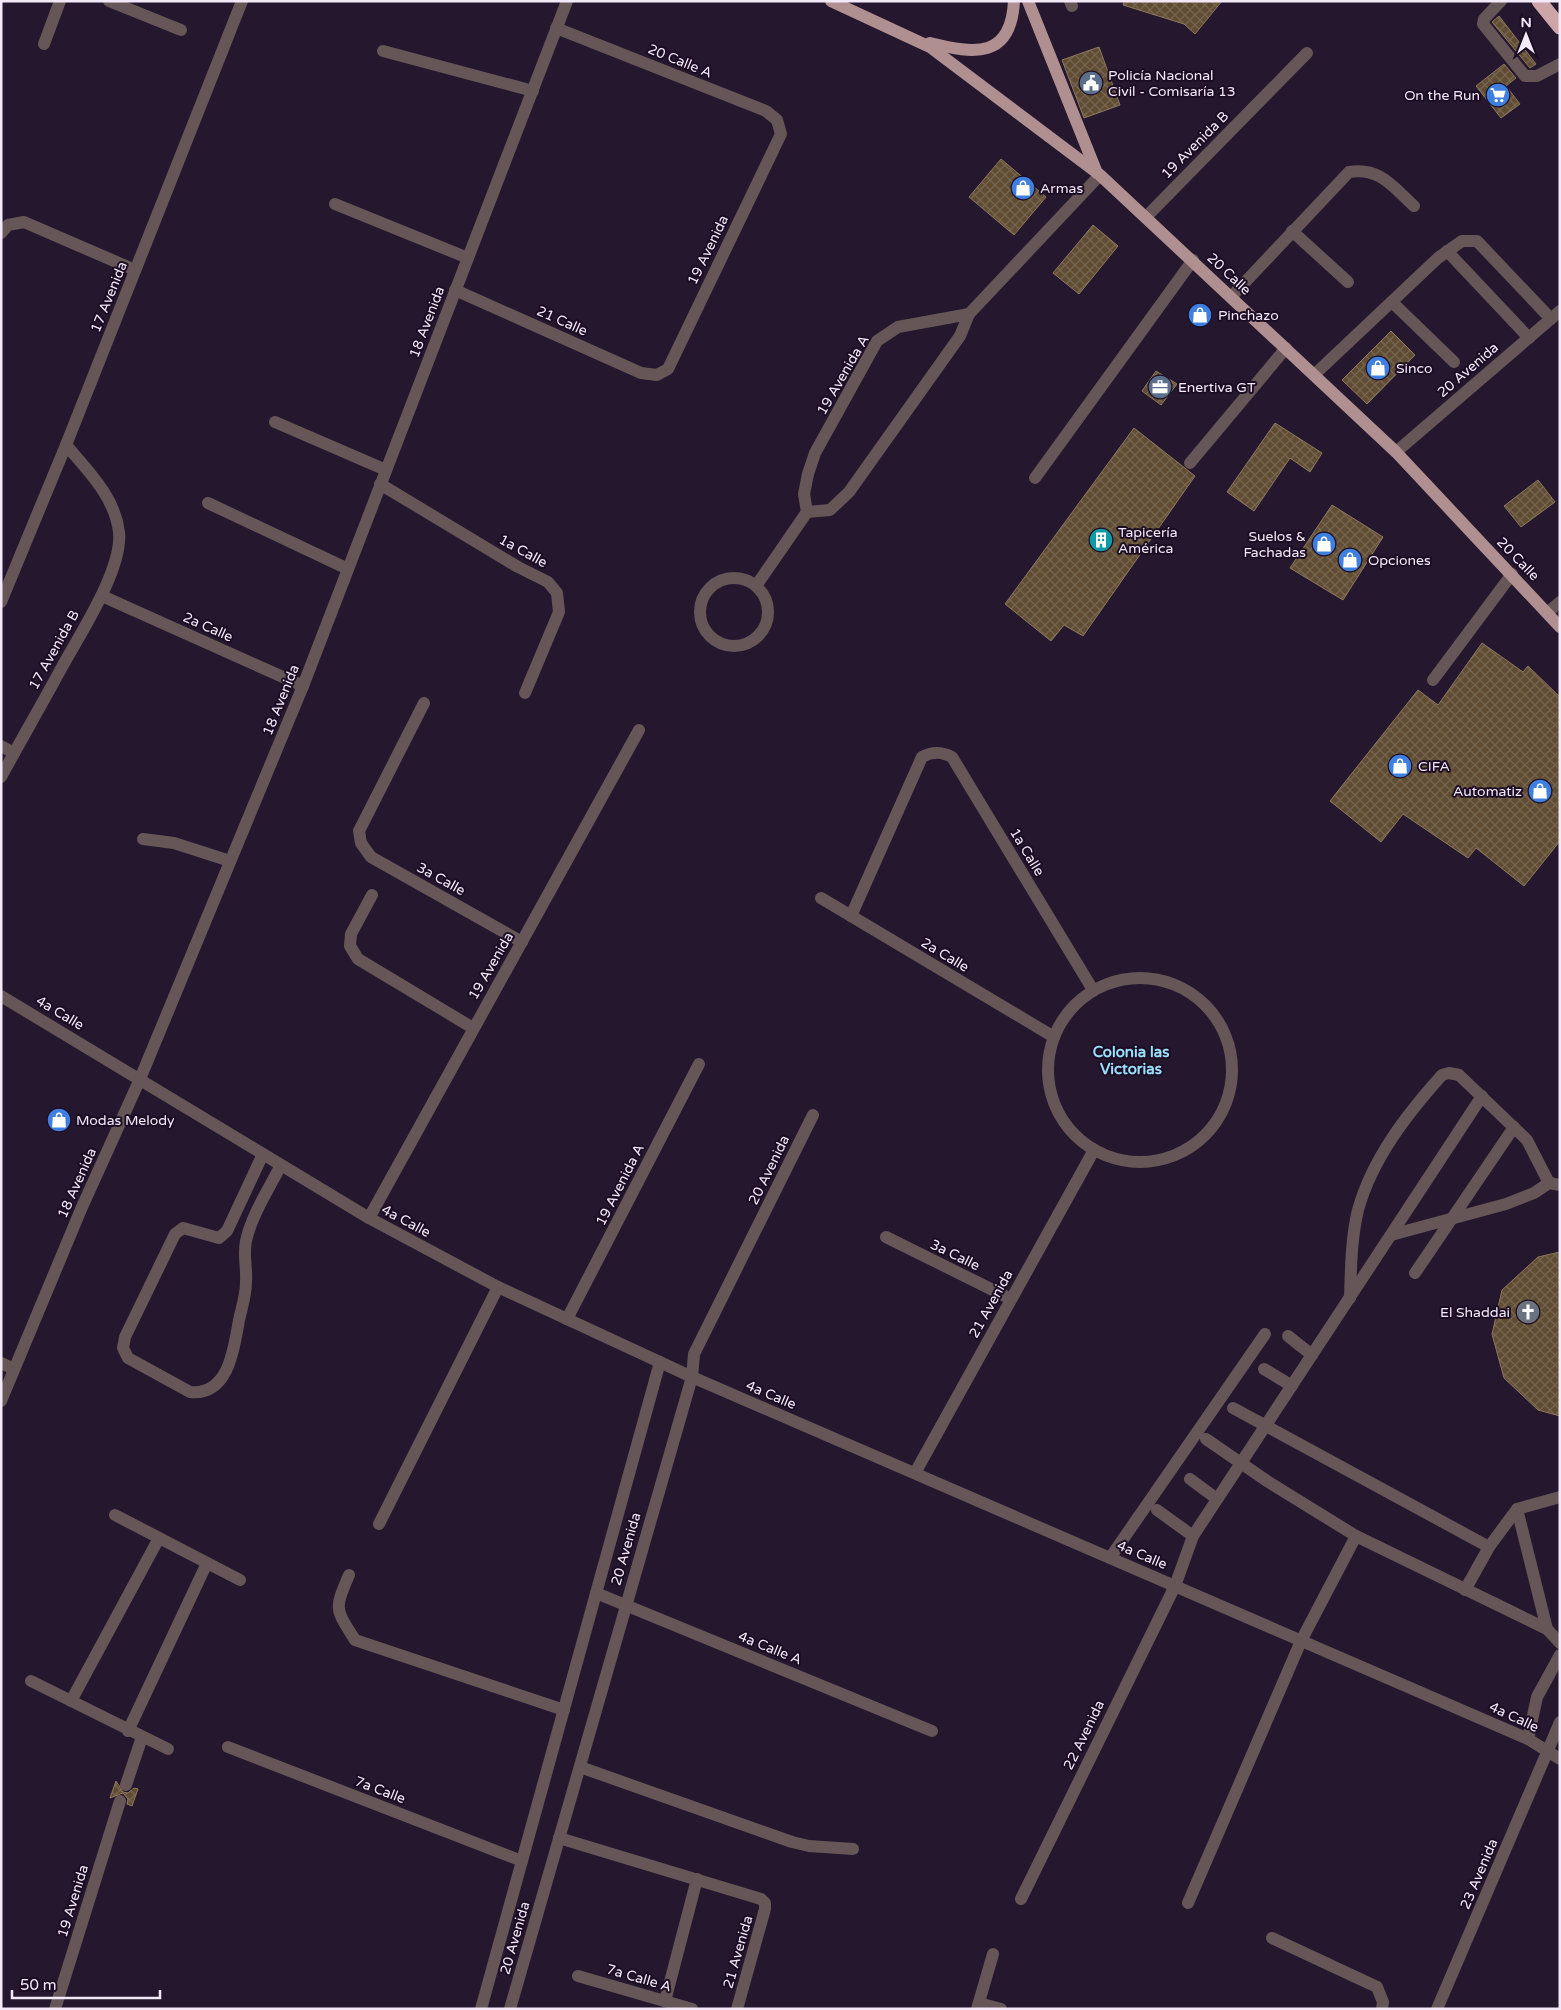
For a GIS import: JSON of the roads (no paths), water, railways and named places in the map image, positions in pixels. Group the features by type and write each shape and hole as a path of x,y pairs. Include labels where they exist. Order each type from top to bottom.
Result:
{"highway":[{"path":"1539,1 1560,26"}],"main road":[{"name":"20 Calle","path":"831,1 916,39 957,66 1098,174 1147,216 1396,452 1548,612 1560,627"},
{"path":"916,39 967,51 987,49 1002,40 1008,31 1012,22 1014,1"},
{"path":"1028,1 1098,174"}],"street":[{"path":"44,44 60,1"},
{"path":"109,1 181,30"},
{"name":"17 Avenida","path":"1,602 66,445 242,1"},
{"name":"18 Avenida","path":"1,1401 82,1207 140,1079 303,686 567,1"},
{"path":"1501,1 1484,19 1483,24 1525,76 1537,76 1560,64"},
{"name":"20 Calle A","path":"556,28 766,112 777,120 781,134"},
{"path":"383,51 533,91"},
{"name":"19 Avenida B","path":"1147,216 1307,53"},
{"name":"19 Avenida","path":"657,375 668,369 781,134"},
{"path":"1232,296 1349,172 1360,171 1380,175 1414,206"},
{"path":"756,586 807,512 830,510 849,492 960,336 969,314 1098,174"},
{"path":"335,204 468,258"},
{"path":"1,233 8,225 24,222 136,270"},
{"path":"1292,231 1348,282"},
{"path":"1314,375 1447,251 1462,240 1477,241 1555,315"},
{"path":"1447,251 1529,338"},
{"path":"1035,478 1193,260"},
{"name":"21 Calle","path":"455,290 641,374 657,375"},
{"path":"1393,303 1454,362"},
{"name":"19 Avenida A","path":"807,512 804,494 808,474 816,453 878,341 898,327 969,314"},
{"name":"20 Avenida","path":"1396,452 1555,315"},
{"path":"1190,463 1286,348"},
{"path":"275,422 386,470"},
{"name":"17 Avenida B","path":"1,777 102,596 117,555 119,533 114,511 99,484 66,445"},
{"name":"1a Calle","path":"380,484 518,567 548,582 557,593 559,612 526,693"},
{"path":"208,503 348,569"},
{"path":"1433,680 1512,574"},
{"path":"732,578 743,579 756,586 764,597 767,606 767,618 757,637 738,646 719,643 712,638 701,622 701,602 706,591 714,584 732,578"},
{"name":"2a Calle","path":"102,596 303,686"},
{"path":"1548,612 1560,602"},
{"name":"3a Calle","path":"424,703 359,830 362,842 371,857 522,942"},
{"name":"19 Avenida","path":"369,1218 639,730"},
{"path":"1,746 14,753"},
{"name":"1a Calle","path":"851,916 922,757 937,752 952,757 1093,990"},
{"path":"143,839 174,842 230,861"},
{"path":"372,894 351,934 350,946 358,959 473,1028"},
{"name":"2a Calle","path":"822,898 1054,1037"},
{"path":"1134,978 1149,978 1176,985 1195,995 1211,1010 1223,1028 1230,1048 1233,1069 1230,1090 1223,1111 1212,1129 1196,1143 1177,1154 1157,1160 1128,1161 1094,1150 1079,1139 1066,1125 1053,1101 1048,1074 1054,1037 1069,1010 1093,990 1113,982 1134,978"},
{"name":"4a Calle","path":"1,996 369,1218 498,1287 692,1377 1528,1739 1560,1759"},
{"name":"19 Avenida A","path":"567,1319 699,1064"},
{"path":"1350,1298 1353,1242 1359,1209 1377,1163 1412,1109 1442,1075 1449,1073 1459,1075 1527,1140 1554,1184 1506,1204 1391,1235"},
{"name":"22 Avenida","path":"1021,1899 1175,1586 1193,1536 1482,1096"},
{"name":"20 Avenida","path":"510,2009 692,1377 694,1354 813,1115"},
{"path":"1415,1273 1514,1127"},
{"name":"21 Avenida","path":"915,1473 1094,1150"},
{"path":"263,1154 227,1231 219,1238 183,1228 175,1234 125,1337 123,1348 128,1358 190,1392 200,1393 222,1378 231,1363 246,1282 244,1255 248,1233 281,1165"},
{"name":"3a Calle","path":"886,1238 1011,1299"},
{"path":"379,1524 498,1287"},
{"path":"1110,1558 1265,1334"},
{"path":"1288,1336 1312,1354"},
{"name":"20 Avenida","path":"481,2009 660,1362"},
{"path":"1,1363 14,1370"},
{"path":"1264,1369 1292,1386"},
{"path":"1233,1408 1489,1547"},
{"path":"1206,1439 1356,1536 1547,1629 1560,1643"},
{"path":"1190,1479 1217,1499"},
{"path":"1465,1590 1489,1547 1517,1509 1560,1497"},
{"path":"1517,1509 1547,1629"},
{"path":"1157,1510 1193,1536"},
{"path":"115,1515 240,1580"},
{"path":"1188,1903 1301,1641 1356,1536"},
{"path":"71,1701 158,1538"},
{"path":"128,1731 207,1563"},
{"path":"349,1575 337,1604 342,1620 354,1640 564,1710"},
{"name":"4a Calle A","path":"596,1594 932,1731"},
{"path":"1528,1739 1537,1697 1560,1655"},
{"path":"31,1681 128,1731 168,1749"},
{"name":"23 Avenida","path":"1437,2009 1560,1722"},
{"path":"126,1785 142,1737"},
{"name":"7a Calle","path":"228,1747 522,1861"},
{"path":"580,1767 792,1842 809,1846 853,1849"},
{"name":"19 Avenida","path":"55,2009 120,1802"},
{"path":"559,1838 697,1879 665,2001"},
{"name":"21 Avenida","path":"697,1879 761,1899 765,1903 765,1909 737,2009"},
{"path":"1272,1938 1377,1987 1383,2002 1382,2009"},
{"path":"993,1954 978,2006 1001,2009"},
{"name":"7a Calle A","path":"578,1976 692,2009"}],"place":[{"name":"Policía Nacional Civil - Comisaría 13","path":"1091,83"},
{"name":"On the Run","path":"1498,95"},
{"name":"Armas","path":"1023,188"},
{"name":"Pinchazo","path":"1200,315"},
{"name":"Sinco","path":"1378,368"},
{"name":"Enertiva GT","path":"1160,387"},
{"name":"Tapicería América","path":"1101,540"},
{"name":"Suelos & Fachadas","path":"1324,544"},
{"name":"Opciones","path":"1350,560"},
{"name":"CIFA","path":"1400,766"},
{"name":"Automatiz","path":"1540,791"},
{"name":"Modas Melody","path":"59,1120"},
{"name":"El Shaddai","path":"1528,1312"}],"district":[{"name":"Colonia las Victorias","path":"1131,1060"}]}
